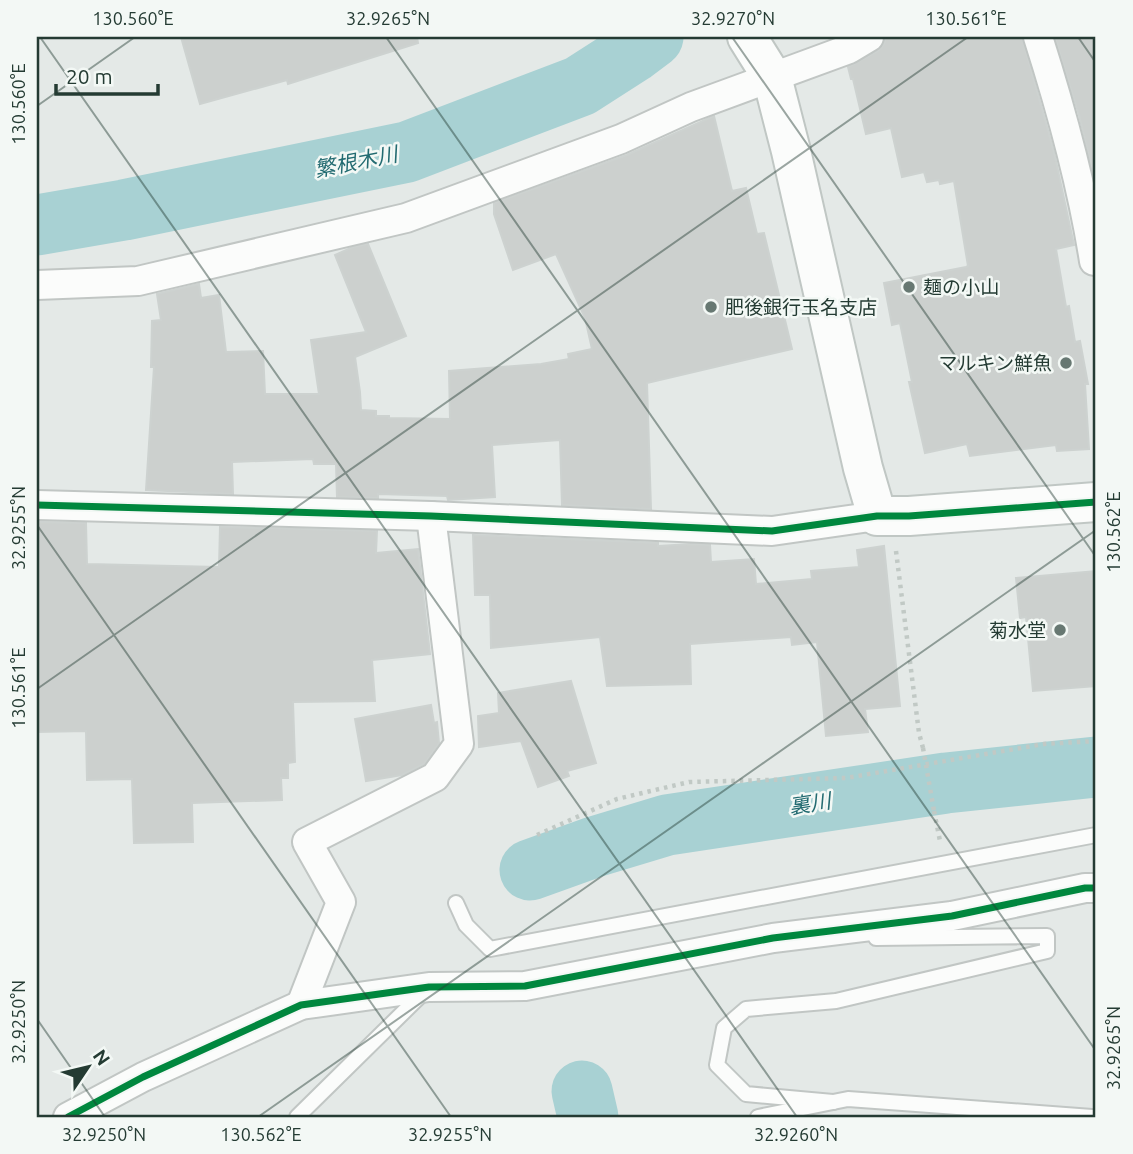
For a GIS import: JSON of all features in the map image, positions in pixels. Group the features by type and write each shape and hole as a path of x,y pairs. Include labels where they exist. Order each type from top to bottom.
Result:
{"street":[{"path":"37,285 138,281 406,218 621,139 691,107 759,56 849,49 869,37"},
{"path":"1038,37 1055,90 1089,229 1094,261 1096,260"},
{"path":"759,56 791,151 863,468 877,516"},
{"path":"37,505 431,516 772,531 877,516 1096,502"},
{"path":"301,1005 341,902 307,842 435,777 459,744 431,516"},
{"path":"68,1117 143,1077 301,1005 429,987 525,986 773,938 952,916 1096,888"}],"lane":[{"path":"456,903 466,925 490,949 1096,835"},
{"path":"773,938 1047,936 1047,951 836,1001 746,1009 724,1028 717,1065 746,1094 833,1102"},
{"path":"297,1117 429,987"},
{"path":"758,1117 848,1099 1092,1117"}],"path":[{"path":"877,516 895,541 919,733 934,811"},
{"path":"537,835 617,799 689,782 846,778 1044,744 1096,741"}],"building":[{"path":"181,37 417,37 418,43 288,84 287,80 200,104"},
{"path":"886,37 1022,37 1054,152 1074,245 1056,249 1066,307 1069,306 1075,342 1080,341 1088,384 1085,384 1089,449 1057,451 1056,445 970,456 967,444 925,453 909,382 912,382 900,323 892,325 884,283 968,266 954,181 940,184 939,180 927,182 924,172 902,177 891,128 866,134 848,67 878,51"},
{"path":"1055,37 1096,37 1096,185 1079,115"},
{"path":"714,116 732,191 746,188 757,234 764,233 792,349 647,383 651,509 562,505 560,440 492,445 495,497 448,500 447,496 378,494 378,498 337,497 336,464 314,464 313,459 232,462 233,494 146,490 154,367 151,367 152,321 161,320 157,294 199,284 201,298 219,295 226,352 263,351 265,394 319,394 311,340 366,332 335,255 368,244 406,336 355,357 361,410 376,411 376,416 389,418 450,419 449,371 541,364 569,359 568,354 592,349 585,318 556,254 513,270 494,214 494,203 627,155"},
{"path":"37,522 86,523 87,564 219,567 220,527 377,531 376,553 418,549 430,654 372,660 375,701 293,702 295,762 288,763 288,778 281,778 282,800 192,803 193,842 134,843 132,779 87,780 86,731 37,732"},
{"path":"473,535 658,543 658,546 710,545 711,562 754,559 756,584 812,579 811,571 859,567 857,550 884,546 900,706 865,709 868,732 826,736 817,642 792,645 791,637 690,644 691,684 607,686 600,637 491,648 490,595 475,595"},
{"name":"菊水堂","path":"1096,571 1096,686 1033,691 1026,617 1020,618 1016,578"},
{"path":"571,681 596,763 567,771 569,776 538,787 521,741 479,747 478,716 499,713 498,693"},
{"path":"431,705 434,723 437,722 439,743 424,764 402,775 366,781 355,719"}],"waterway":[{"name":"繁根木川","path":"37,225 124,210 407,152 580,86 653,37"},
{"name":"裏川","path":"530,870 667,825 946,783 1096,767"},
{"name":"裏川","path":"582,1091 588,1117"}],"cycle path":[{"path":"37,505 431,516 772,531 877,516 1096,502"},
{"path":"68,1117 143,1077 301,1005 429,987 525,986 773,938 952,916 1096,888"}],"place":[{"name":"麺の小山","path":"909,287"},
{"name":"肥後銀行玉名支店","path":"711,307"},
{"name":"マルキン鮮魚","path":"1066,363"},
{"name":"菊水堂","path":"1060,630"}]}
